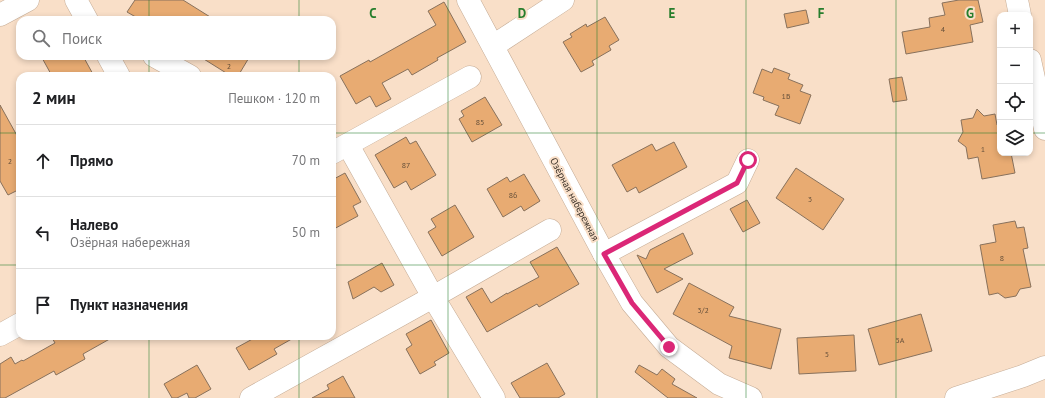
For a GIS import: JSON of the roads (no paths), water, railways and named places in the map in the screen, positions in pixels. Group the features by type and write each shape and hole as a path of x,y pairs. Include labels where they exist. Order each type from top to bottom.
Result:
{"street":[{"path":"0,15 28,0"},
{"name":"Озёрная набережная","path":"468,0 604,254 632,303 669,347 719,384 751,398"},
{"path":"492,46 563,0"},
{"path":"1017,0 1019,12"},
{"path":"110,60 117,72"},
{"path":"161,60 183,72"},
{"path":"1033,74 1045,129"},
{"path":"470,77 340,149 433,297 494,398"},
{"path":"604,254 737,183 748,160"},
{"path":"251,398 550,230"},
{"path":"0,335 16,326"},
{"path":"956,398 1045,367"}]}
